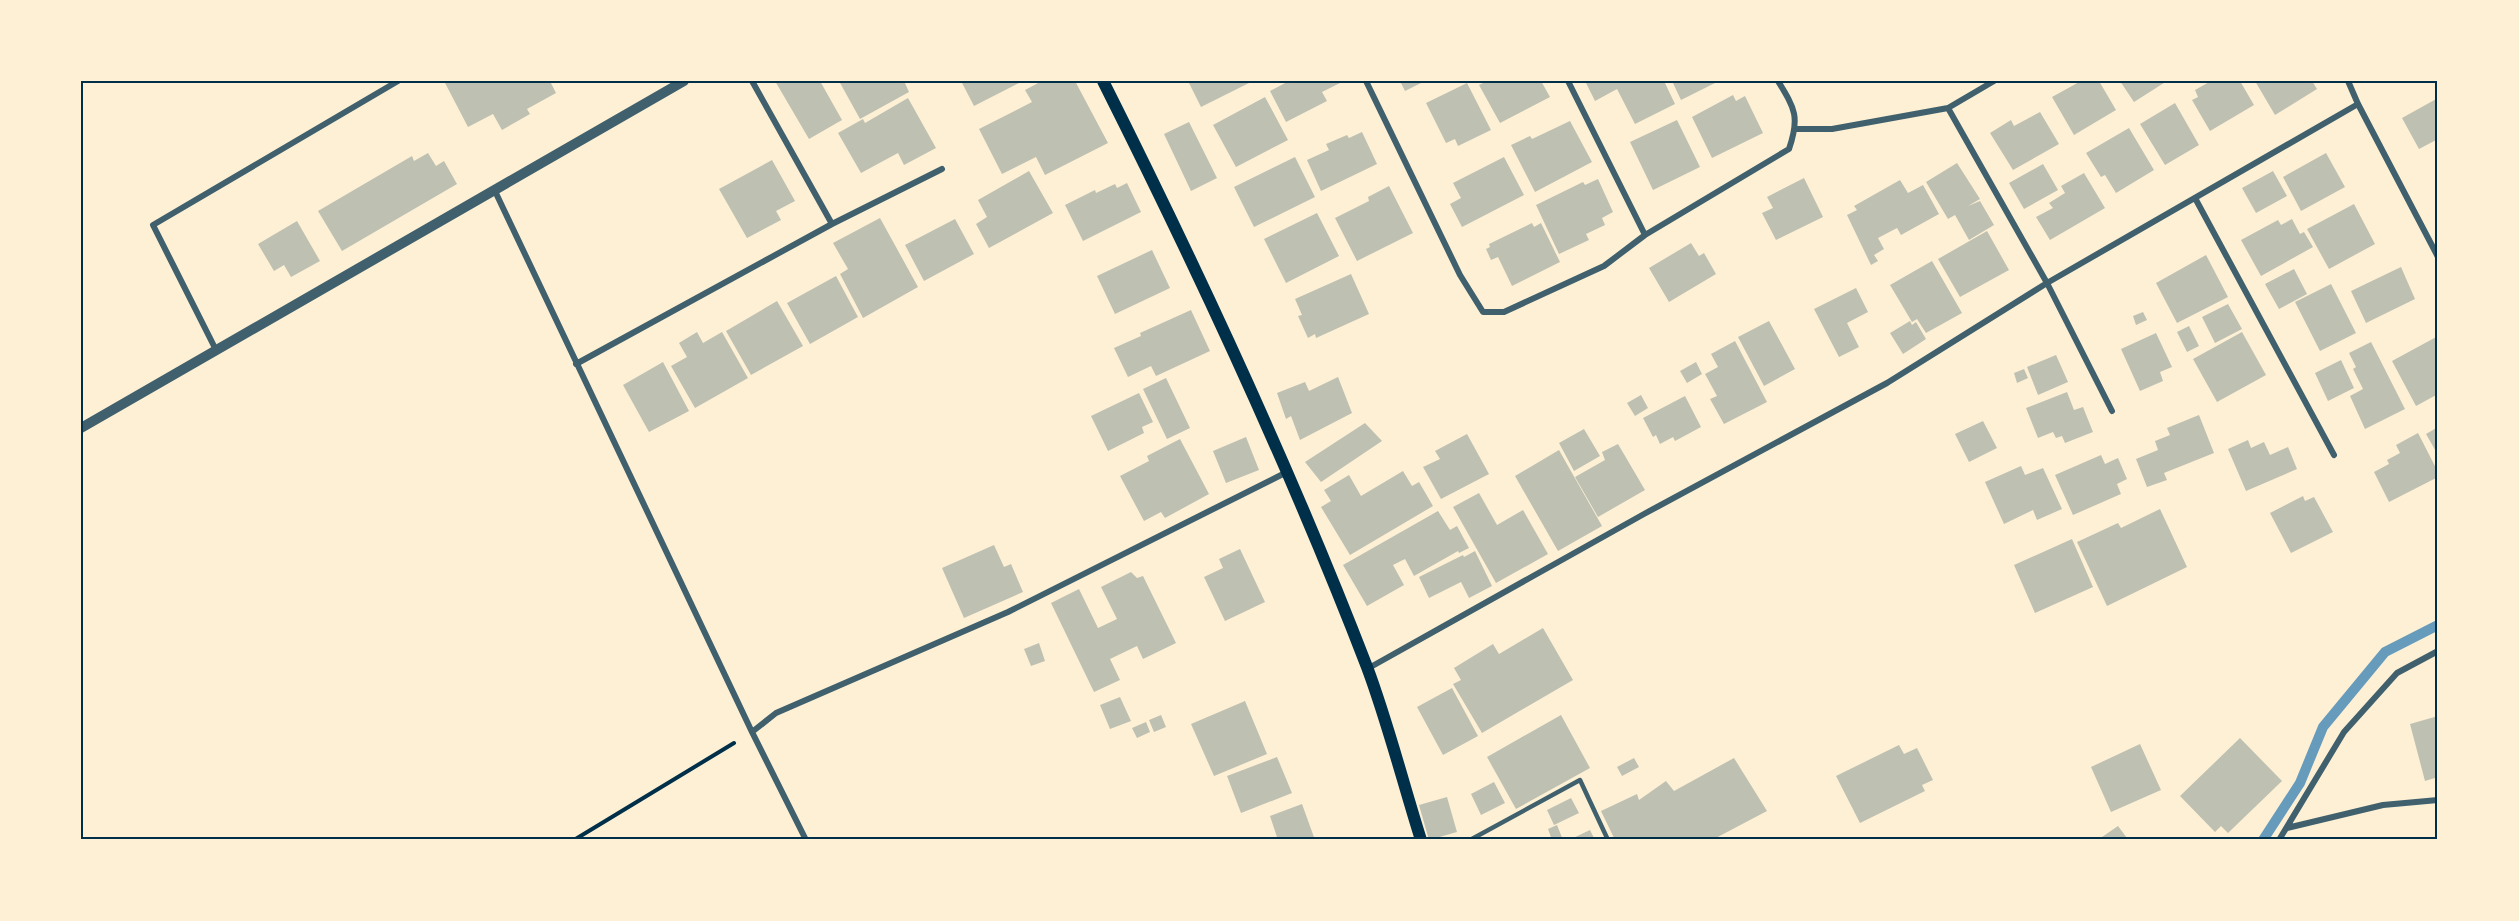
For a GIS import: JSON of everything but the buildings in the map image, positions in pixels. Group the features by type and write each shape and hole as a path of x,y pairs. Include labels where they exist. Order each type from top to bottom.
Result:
{"main road":[{"path":"1103,81 1179,231 1287,472 1367,669 1421,840"}],"street":[{"path":"216,350 153,225 398,81"},
{"path":"81,428 684,81"},
{"path":"752,81 832,224"},
{"path":"1366,81 1460,275 1483,312 1504,312 1604,266 1645,236 1789,149 1796,129 1795,108 1778,81"},
{"path":"1568,81 1645,236"},
{"path":"1796,129 1832,129 1948,108 1994,81"},
{"path":"2348,81 2438,257"},
{"path":"1367,669 1655,508 1887,383 2047,283 2358,104"},
{"path":"1948,108 2047,283 2112,411"},
{"path":"576,364 832,224 942,169"},
{"path":"494,189 752,732 806,840"},
{"path":"2195,198 2334,455"},
{"path":"752,732 776,714 1008,612 1287,472"},
{"path":"2279,840 2344,732 2397,673 2438,651"},
{"path":"2287,828 2383,805 2438,800"}],"lane":[{"path":"1470,840 1580,780 1608,840"}],"path":[{"path":"574,840 752,732"}],"waterway":[{"path":"2263,840 2300,783 2323,727 2385,652 2438,625"}]}
